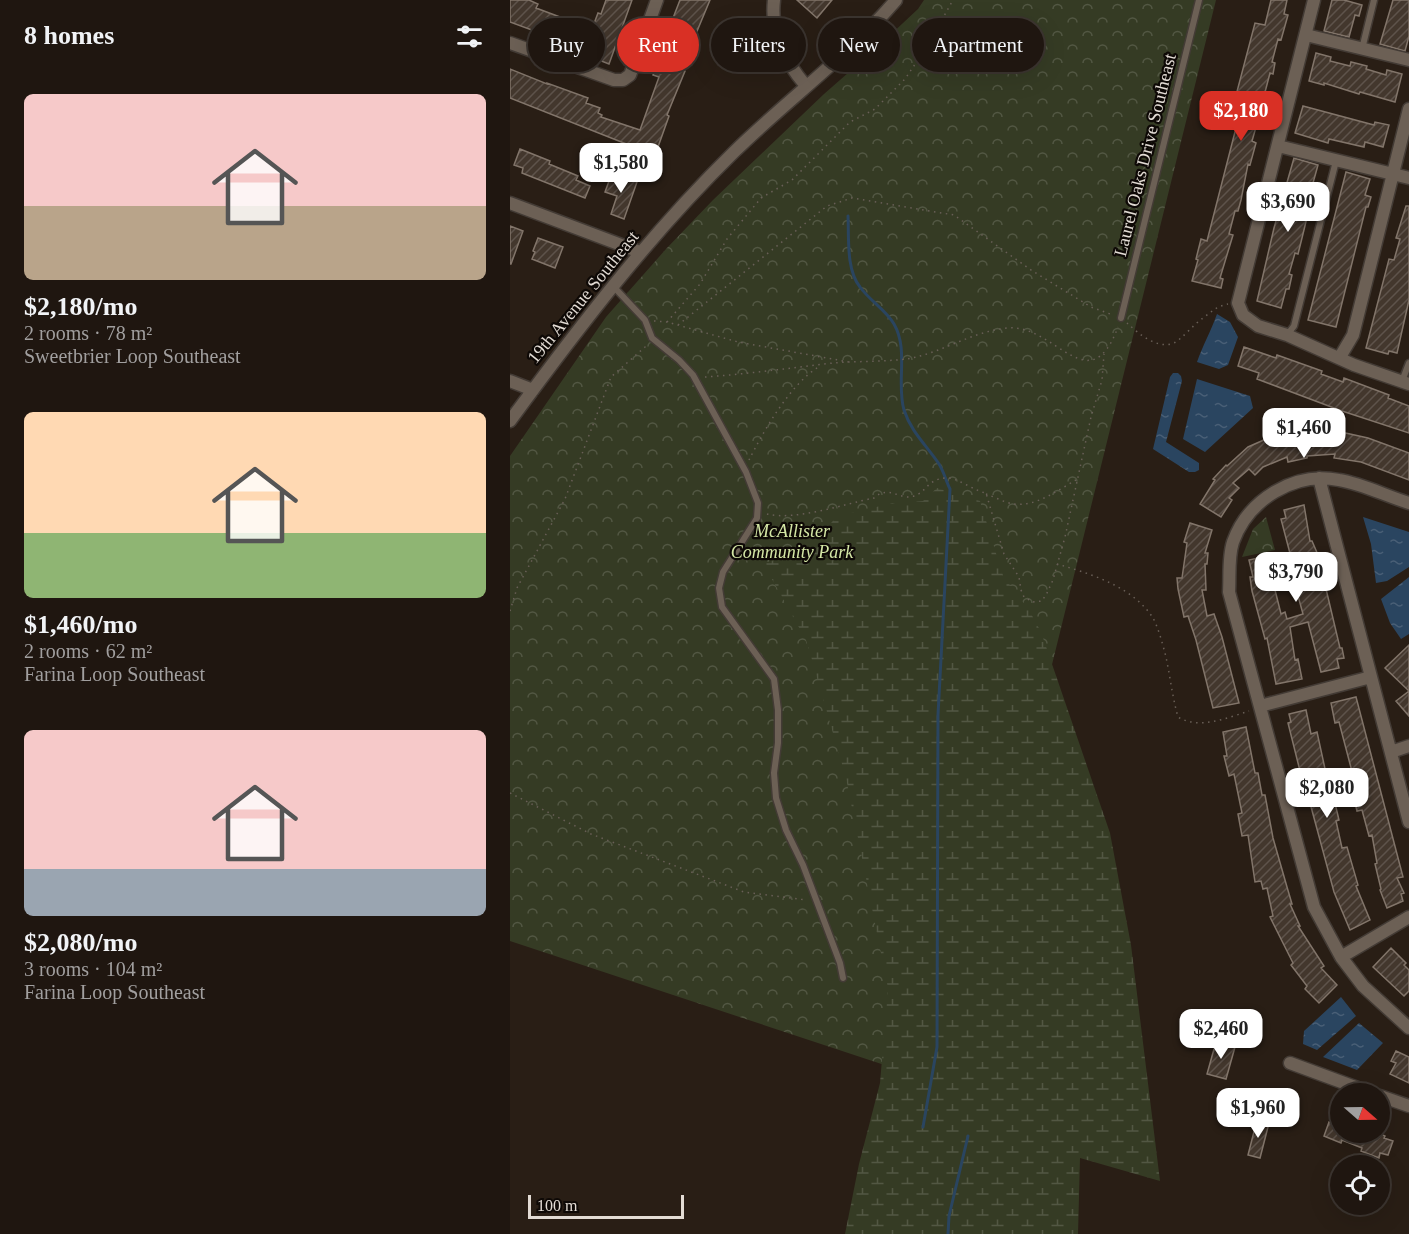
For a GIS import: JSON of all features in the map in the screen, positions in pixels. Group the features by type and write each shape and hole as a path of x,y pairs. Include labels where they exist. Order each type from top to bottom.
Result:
{"street":[{"path":"510,43 614,80 623,80 630,75 657,0"},
{"path":"774,0 774,22 781,49 806,86"},
{"name":"19th Avenue Southeast","path":"510,421 640,252 733,153 864,35 896,0"},
{"path":"1314,0 1238,303 1243,315 1258,326 1287,335 1354,365 1405,383"},
{"path":"1306,35 1409,60"},
{"path":"1340,357 1353,335 1409,109"},
{"path":"1278,146 1409,178"},
{"path":"510,202 640,252"},
{"path":"510,381 533,390"},
{"path":"1409,503 1339,480 1319,478 1299,481 1265,497 1250,512 1233,543 1229,592 1314,907 1341,957 1363,987 1409,1028"},
{"path":"1319,478 1409,822"},
{"path":"1260,706 1371,677"},
{"path":"1391,752 1409,746"},
{"path":"1341,957 1409,917"},
{"path":"1290,1063 1344,1083"},
{"path":"1390,1099 1409,1106"}],"lane":[{"name":"Laurel Oaks Drive Southeast","path":"1121,318 1199,0"},
{"path":"1362,49 1374,0"},
{"path":"1287,335 1294,326 1336,161"},
{"path":"613,286 645,321 652,338 679,360 695,378 745,469 758,503 757,518 723,572 719,588 722,607 774,679 778,710 778,743 774,773 776,798 786,830 803,865 840,963 843,978"},
{"path":"1405,383 1409,363"}],"path":[{"path":"667,322 700,284 727,239 761,198 792,180 850,122 875,109 905,79 926,48 953,0"},
{"path":"678,325 827,206 852,198 954,215 1031,270 1091,307 1121,318 1144,337 1164,345 1175,343 1195,322 1212,309 1238,303"},
{"path":"695,378 909,358 989,330 1013,328 1043,338 1074,357 1095,361 1104,354 1113,341 1121,318"},
{"path":"510,611 517,588 565,499 611,377 645,347 645,321 667,322 738,342 849,362"},
{"path":"986,494 1004,554 1018,577 1024,597 1033,602 1042,601 1047,593 1065,537 1091,417 1102,380 1104,354"},
{"path":"745,469 765,432 792,393 805,376 821,366"},
{"path":"757,513 776,516 799,515 891,492 916,496 932,481 948,477 1014,504 1026,503 1052,494 1077,479"},
{"path":"1056,564 1085,572 1114,585 1133,596 1153,618 1165,652 1178,717 1186,722 1213,721 1252,711 1260,706"},
{"path":"510,793 591,834 744,892 816,902"}],"green space":[{"name":"McAllister Community Park","path":"924,0 1216,0 948,1086 510,941 510,456 606,317 713,200 849,72 900,72 900,26"},
{"path":"937,488 980,501 1003,576 1029,610 1041,632 1110,833 1131,945 1160,1181 1080,1158 1078,1234 845,1234 859,1164 880,1083 888,988 846,778 806,640 763,563 799,555 838,516 889,504 923,501"},
{"path":"1266,517 1275,550 1242,557 1253,529"}],"water":[{"path":"1217,314 1230,322 1238,337 1228,365 1219,369 1197,362"},
{"path":"1173,373 1178,373 1182,381 1166,442 1199,463 1199,470 1195,472 1189,472 1153,449 1170,377"},
{"path":"1197,379 1250,396 1253,408 1205,452 1183,439"},
{"path":"1363,517 1409,532 1409,567 1387,581 1376,583 1371,544"},
{"path":"1409,577 1409,634 1401,639 1390,623 1381,599"},
{"path":"1341,997 1356,1016 1317,1050 1303,1044 1304,1031"},
{"path":"1359,1023 1383,1043 1357,1070 1323,1057"}],"building":[{"path":"510,0 529,0 538,4 536,8 563,18 528,18 528,29 510,22"},
{"path":"606,0 632,0 626,18 617,18 617,42 609,64 605,62 605,18 596,18 598,13 601,14"},
{"path":"680,0 710,0 699,26 699,18 673,18"},
{"path":"797,0 832,0 817,18"},
{"path":"1271,0 1287,0 1284,14 1288,15 1281,40 1278,39 1272,62 1275,63 1273,74 1270,73 1264,96 1268,97 1252,141 1256,143 1250,165 1248,164 1238,211 1235,211 1229,234 1233,235 1220,278 1223,279 1221,288 1192,281 1201,239 1207,241 1237,124 1229,122 1255,23 1265,25"},
{"path":"1332,0 1344,0 1362,5 1359,16 1355,15 1349,37 1324,31"},
{"path":"1393,0 1409,0 1409,36 1405,51 1380,44"},
{"path":"1316,53 1331,57 1330,61 1350,66 1351,62 1367,66 1366,69 1386,75 1387,70 1402,74 1395,102 1309,81"},
{"path":"510,69 588,98 586,103 600,108 598,113 602,115 601,117 640,130 659,77 653,75 654,72 685,72 667,115 669,116 653,161 632,153 634,147 510,98"},
{"path":"1303,106 1374,125 1375,122 1389,125 1383,147 1365,142 1364,147 1329,139 1328,143 1295,133"},
{"path":"520,149 578,176 576,180 590,186 585,198 522,173 523,168 514,165"},
{"path":"1294,158 1318,165 1308,201 1311,201 1298,254 1295,253 1289,274 1292,275 1289,289 1286,289 1281,308 1257,301 1274,228"},
{"path":"1346,172 1370,179 1365,195 1371,197 1366,207 1336,327 1308,320"},
{"path":"612,173 637,182 624,219 611,214 617,196 605,192"},
{"path":"1406,206 1409,206 1409,300 1397,353 1389,351 1388,354 1366,348 1389,259 1394,260 1400,239 1396,238"},
{"path":"510,226 523,231 511,264 510,264"},
{"path":"538,238 563,247 555,268 532,259"},
{"path":"1244,347 1276,358 1277,355 1322,371 1321,374 1343,382 1344,378 1389,395 1388,398 1409,406 1409,433 1257,379 1259,373 1238,366"},
{"path":"1332,430 1368,438 1409,453 1409,480 1361,462 1334,458 1335,454 1307,456 1307,458 1288,462 1287,457 1263,467 1255,475 1249,469 1233,483 1239,488 1229,498 1232,500 1221,517 1200,504 1215,480 1213,479 1248,447 1273,436 1274,438 1311,431"},
{"path":"1304,505 1310,541 1318,555 1344,658 1337,659 1339,668 1321,672 1308,622 1290,627 1295,660 1298,659 1302,679 1276,684 1267,638 1265,639 1252,591 1250,577 1253,577 1249,560 1272,555 1275,569 1272,570 1274,586 1281,614 1285,612 1287,619 1303,614 1295,585 1298,584 1281,519 1286,518 1284,510"},
{"path":"1190,523 1212,530 1205,553 1208,553 1207,564 1205,564 1206,590 1202,590 1207,616 1214,614 1222,637 1239,703 1213,708 1196,640 1188,616 1184,617 1177,578 1182,578 1187,543 1184,542"},
{"path":"1409,645 1409,691 1385,668"},
{"path":"1409,691 1409,716 1396,701"},
{"path":"1356,697 1403,877 1397,878 1404,893 1401,894 1403,901 1387,908 1380,890 1372,835 1369,836 1362,810 1357,811 1355,803 1360,802 1339,722 1335,723 1331,703"},
{"path":"1306,710 1311,734 1317,732 1327,778 1329,778 1339,820 1336,821 1342,848 1347,847 1358,885 1356,886 1370,920 1350,930 1334,892 1288,723 1291,722 1289,714"},
{"path":"1246,727 1255,773 1258,773 1262,795 1265,795 1273,838 1292,904 1290,904 1300,926 1298,926 1324,966 1321,968 1337,985 1319,1003 1305,989 1307,986 1291,965 1293,963 1270,917 1273,916 1267,888 1263,889 1261,881 1255,882 1248,835 1242,836 1238,814 1242,813 1234,774 1229,776 1224,756 1227,756 1223,732"},
{"path":"1391,948 1406,963 1404,965 1409,970 1409,991 1404,996 1373,967"},
{"path":"1216,1042 1235,1047 1226,1079 1207,1074"},
{"path":"1396,1051 1409,1057 1409,1083 1390,1074 1396,1063 1391,1061"},
{"path":"1257,1120 1269,1123 1260,1158 1248,1155"},
{"path":"1330,1122 1330,1138 1324,1136"},
{"path":"1390,1140 1393,1141 1388,1155 1380,1153 1380,1155 1371,1155 1361,1151 1362,1148 1350,1143 1390,1143"}],"waterway":[{"path":"848,216 852,272 864,292 894,324 901,345 901,389 904,410 915,432 939,464 950,489 938,715 937,1047 923,1127"},
{"path":"948,1234 949,1216 968,1136"}]}
